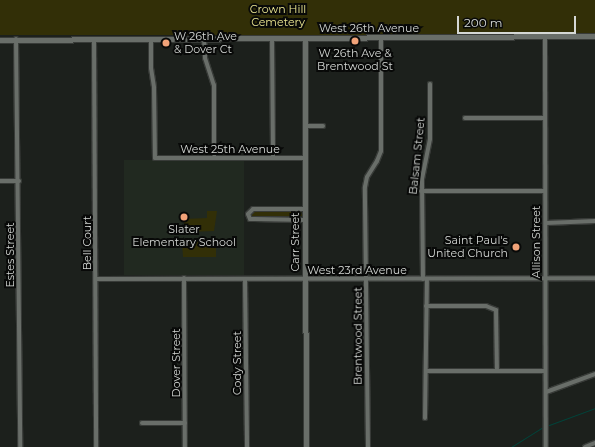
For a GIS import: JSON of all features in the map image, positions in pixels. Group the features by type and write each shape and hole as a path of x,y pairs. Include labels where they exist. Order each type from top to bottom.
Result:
{"street":[{"name":"West 26th Avenue","path":"0,40 595,36"},
{"name":"Brentwood Street","path":"368,447 365,187 367,177 377,161 381,151 381,37"},
{"name":"Allison Street","path":"545,37 546,447"},
{"path":"204,38 205,58 214,85 214,158"},
{"path":"272,38 273,158"},
{"name":"Carr Street","path":"305,38 306,447"},
{"name":"Estes Street","path":"16,39 19,181 20,447"},
{"name":"Bell Court","path":"94,39 96,447"},
{"name":"West 25th Avenue","path":"151,39 151,68 154,88 155,158 306,158"},
{"name":"Balsam Street","path":"425,418 426,306 421,191 422,171 430,139 430,84"},
{"path":"465,118 545,118"},
{"path":"306,126 323,126"},
{"path":"0,181 19,181"},
{"path":"421,191 545,191"},
{"path":"305,209 253,209 248,214 250,219 305,220"},
{"path":"546,223 595,220"},
{"name":"Dover Street","path":"184,278 185,447"},
{"name":"West 23rd Avenue","path":"96,279 595,278"},
{"name":"Cody Street","path":"245,279 246,447"},
{"path":"426,306 490,306 496,310 497,371"},
{"path":"426,371 546,371"},
{"path":"546,392 595,374"},
{"path":"142,422 185,423"},
{"path":"585,447 595,442"}],"shaded area":[{"name":"Slater Elementary School","path":"124,160 244,160 244,275 124,275"}],"green space":[{"name":"Crown Hill Cemetery","path":"0,0 595,0 595,35 0,35"},
{"path":"207,211 217,211 214,231 184,232 184,219 207,218"},
{"path":"252,211 299,211 301,212 302,216 251,217 250,214"},
{"path":"211,241 216,246 216,257 183,257 182,242"}],"waterway":[{"path":"549,425 595,408"},
{"path":"511,447 541,428"}],"place":[{"name":"W 26th Ave & Brentwood St","path":"355,41"},
{"name":"W 26th Ave & Dover Ct","path":"166,43"},
{"name":"Slater Elementary School","path":"184,217"},
{"name":"Saint Paul's United Church","path":"516,247"}]}
